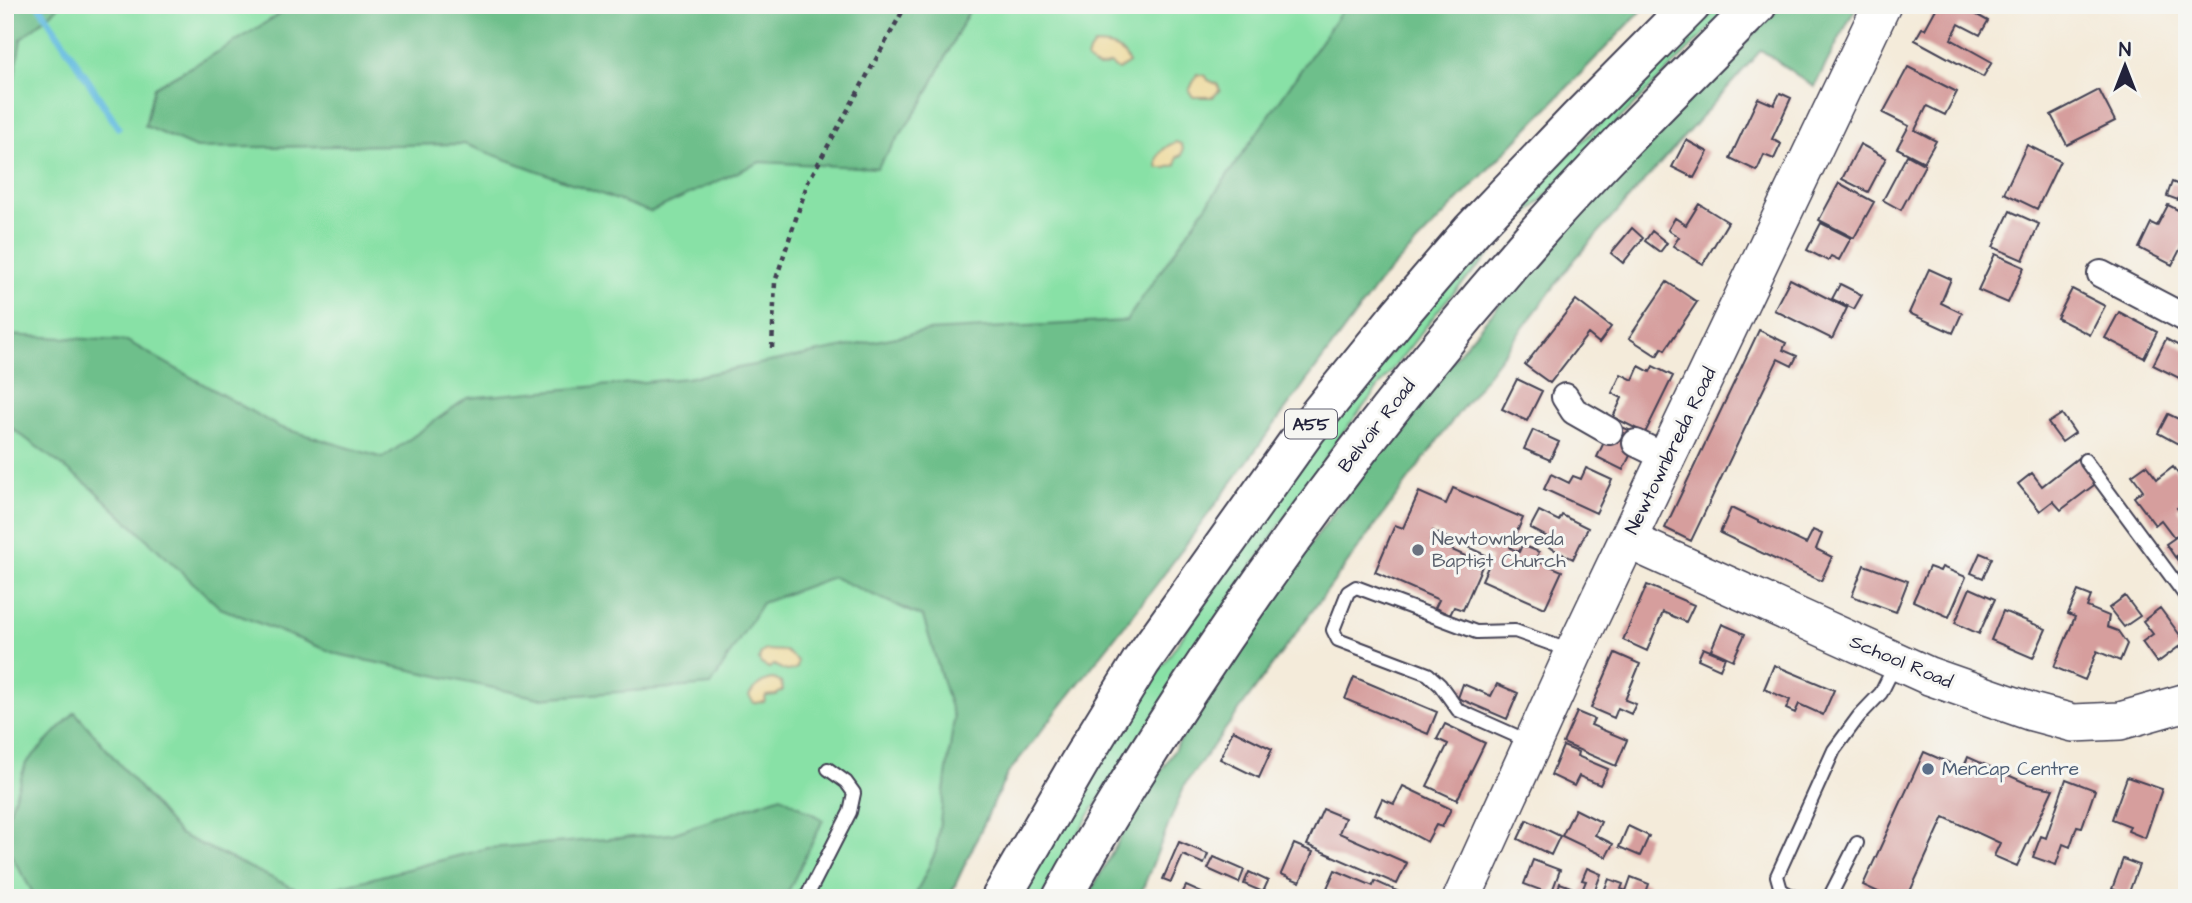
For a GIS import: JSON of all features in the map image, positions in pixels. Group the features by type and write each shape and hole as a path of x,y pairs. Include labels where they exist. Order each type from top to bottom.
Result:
{"highway":[{"name":"A55","path":"1001,898 1141,662 1307,429 1472,230 1578,118 1691,5"},
{"name":"Belvoir Road","path":"1062,898 1151,748 1235,618 1337,477 1443,342 1536,234 1626,136 1757,5"}],"street":[{"name":"Newtownbreda Road","path":"1469,895 1533,743 1628,540 1652,450 1882,5"},
{"path":"2101,274 2187,319"},
{"path":"1565,397 1574,411 1609,430"},
{"name":"School Road","path":"1628,540 1929,676 2032,712 2073,723 2120,720 2187,702"}],"lane":[{"path":"2085,460 2187,598"},
{"path":"1533,743 1458,710 1440,685 1428,674 1338,640 1333,630 1348,592 1356,587 1476,632 1514,631 1574,652"},
{"path":"1795,898 1781,890 1777,876 1834,750 1859,716 1881,693 1897,662"},
{"path":"806,898 850,812 854,793 846,782 828,769"},
{"path":"1829,898 1857,843"}],"path":[{"path":"772,348 775,282 808,182 906,5"}],"green space":[{"path":"5,5 1401,5 1229,303 949,898 5,898"},
{"path":"5,5 61,5 21,39 5,134"},
{"path":"294,5 972,5 923,102 877,168 760,162 650,212 464,144 196,148 145,126 154,87 220,51"},
{"path":"1346,5 1647,5 1381,280 1156,585 1006,776 949,898 914,898 936,851 954,718 923,617 833,577 762,603 711,685 539,698 337,654 220,608 92,488 5,423 5,335 127,341 279,427 383,458 467,398 687,378 927,331 1126,321"},
{"path":"1721,5 1733,5 1580,159 1445,302 1339,438 1230,599 1089,815 1042,898 1018,898 1140,698 1303,461 1480,242"},
{"path":"1782,5 1857,5 1814,87 1761,50 1576,258 1438,440 1185,784 1139,898 1087,898 1126,827 1248,632 1338,506 1433,384 1553,240"},
{"path":"75,712 179,834 308,895 488,848 672,834 781,796 823,820 788,892 781,898 36,898 5,845 5,825 26,763"}],"sand":[{"path":"1094,45 1115,48 1123,53 1129,63 1118,70 1110,64 1094,66 1087,59"},
{"path":"1197,74 1206,76 1217,84 1220,90 1213,97 1193,97 1189,91"},
{"path":"1176,142 1181,144 1183,149 1182,155 1177,157 1176,165 1158,168 1161,152"},
{"path":"766,650 785,651 798,661 797,668 788,671 774,665 769,668 761,664 761,653"},
{"path":"773,679 781,682 783,690 776,695 766,696 764,702 754,703 749,696 754,689 762,682"}],"building":[{"path":"1933,5 1968,5 1968,10 1988,21 1980,35 1959,24 1951,39 1992,62 1983,77 1915,40 1922,28 1925,29 1937,7"},
{"path":"1908,67 1957,92 1945,115 1927,106 1915,130 1936,141 1924,162 1897,148 1909,126 1883,113"},
{"path":"2099,90 2115,121 2067,145 2051,115"},
{"path":"1780,93 1791,98 1772,139 1781,144 1774,159 1764,155 1757,171 1730,158 1758,98 1774,105"},
{"path":"1686,140 1708,152 1694,178 1672,167"},
{"path":"1860,144 1886,158 1868,192 1842,179"},
{"path":"2027,145 2060,161 2037,209 2004,193"},
{"path":"1907,155 1925,165 1901,210 1883,200"},
{"path":"2172,182 2184,187 2178,200 2167,196"},
{"path":"1839,183 1874,202 1854,238 1819,220"},
{"path":"1699,204 1728,222 1703,264 1673,246 1679,237 1668,230 1675,218 1686,225"},
{"path":"2168,205 2186,214 2180,225 2187,229 2187,236 2172,265 2139,248 2151,223 2157,226"},
{"path":"2010,211 2039,224 2023,260 1993,247"},
{"path":"1821,223 1851,238 1839,260 1831,256 1828,261 1807,250"},
{"path":"1632,228 1643,238 1623,263 1611,253"},
{"path":"1652,231 1667,243 1660,252 1645,241"},
{"path":"1995,254 2024,267 2008,303 1978,290"},
{"path":"1929,269 1951,279 1941,303 1962,313 1953,333 1909,313"},
{"path":"1790,279 1847,308 1832,339 1774,310"},
{"path":"1667,282 1697,302 1665,350 1662,348 1657,356 1629,338"},
{"path":"1840,284 1862,295 1854,309 1832,299"},
{"path":"2072,289 2105,306 2090,335 2057,318"},
{"path":"1576,300 1611,327 1599,343 1588,334 1550,383 1525,365"},
{"path":"2119,312 2157,332 2144,358 2105,338"},
{"path":"1759,330 1786,343 1783,350 1797,356 1792,366 1778,359 1691,541 1665,528"},
{"path":"2166,339 2187,350 2187,382 2153,365"},
{"path":"1639,366 1650,372 1653,366 1673,376 1645,433 1613,417 1622,398 1612,393 1621,374 1633,380"},
{"path":"1517,379 1542,391 1527,421 1502,409"},
{"path":"2062,414 2075,433 2062,442 2048,423"},
{"path":"2168,414 2187,423 2187,432 2180,445 2158,433"},
{"path":"1613,423 1640,435 1623,470 1597,457"},
{"path":"1533,430 1559,442 1550,460 1524,449"},
{"path":"2078,458 2098,482 2061,510 2053,501 2040,511 2018,484 2032,473 2042,486"},
{"path":"2146,465 2157,479 2173,467 2187,486 2187,501 2177,508 2187,521 2187,527 2174,537 2161,520 2155,525 2134,497 2143,490 2132,475"},
{"path":"1586,468 1612,480 1596,513 1544,489 1551,474 1569,483 1573,476 1581,479"},
{"name":"Newtownbreda Baptist Church","path":"1453,488 1523,518 1510,548 1519,552 1522,545 1539,552 1536,560 1562,571 1545,608 1482,580 1492,558 1433,531 1430,540 1483,564 1463,610 1454,607 1450,615 1435,608 1439,600 1375,572 1395,525 1403,528 1419,492 1446,504"},
{"path":"1731,508 1806,544 1813,530 1822,534 1816,549 1832,557 1821,581 1720,533"},
{"path":"1539,511 1559,521 1562,515 1588,528 1573,559 1547,546 1551,539 1530,528"},
{"path":"2179,535 2187,549 2175,557 2166,544"},
{"path":"2187,551 2187,561 2181,565 2176,558"},
{"path":"1980,553 1992,558 1983,578 1971,573"},
{"path":"1864,565 1908,581 1896,612 1852,596"},
{"path":"1929,567 1940,571 1942,567 1966,577 1949,617 1913,601"},
{"path":"1647,585 1694,605 1686,622 1663,612 1647,651 1623,640"},
{"path":"1970,588 1995,599 1979,634 1955,623"},
{"path":"2078,591 2091,596 2087,607 2109,616 2107,627 2118,631 2127,644 2120,661 2097,651 2085,680 2054,667 2075,617 2068,614"},
{"path":"2125,596 2140,616 2124,627 2109,608"},
{"path":"2160,608 2185,642 2157,663 2142,642 2153,634 2143,621"},
{"path":"2003,611 2046,629 2033,658 1991,640"},
{"path":"1722,624 1745,634 1733,660 1711,650"},
{"path":"1703,648 1725,657 1720,669 1698,659"},
{"path":"1615,653 1640,664 1625,700 1636,704 1631,714 1618,708 1614,718 1591,708"},
{"path":"1774,665 1834,690 1823,715 1799,704 1795,713 1786,709 1790,700 1764,689"},
{"path":"1354,677 1437,712 1428,734 1345,699"},
{"path":"1463,684 1491,696 1497,684 1518,693 1507,719 1458,698"},
{"path":"1577,712 1594,719 1591,725 1627,740 1616,766 1563,743"},
{"path":"1445,724 1485,743 1457,800 1427,786 1448,744 1437,739"},
{"path":"1233,730 1272,749 1259,778 1220,759"},
{"path":"1563,746 1578,752 1577,756 1608,769 1600,785 1579,776 1574,786 1551,775"},
{"path":"1924,752 1963,769 1968,757 2028,784 2053,789 2017,866 1994,856 2000,843 1944,817 1907,898 1891,898 1863,885"},
{"path":"2127,777 2162,789 2145,838 2128,831 2130,826 2112,819"},
{"path":"2066,779 2095,790 2082,827 2077,826 2070,847 2063,844 2056,865 2033,857 2041,836 2046,838"},
{"path":"1403,786 1451,809 1442,827 1436,825 1427,842 1375,814 1382,799 1394,804"},
{"path":"1323,809 1345,818 1339,833 1407,863 1397,884 1307,845"},
{"path":"1575,809 1601,822 1595,835 1613,844 1606,857 1562,836"},
{"path":"1527,820 1560,836 1551,855 1518,839"},
{"path":"1628,826 1649,836 1640,856 1619,847"},
{"path":"1179,842 1208,854 1204,864 1183,855 1171,882 1163,879"},
{"path":"1294,844 1313,852 1300,882 1281,874"},
{"path":"1214,857 1244,870 1239,883 1208,869"},
{"path":"2123,859 2139,865 2128,895 2112,889"},
{"path":"1533,860 1560,870 1551,894 1524,884"},
{"path":"1587,868 1601,874 1592,898 1579,898 1586,881 1582,880"},
{"path":"1335,870 1373,886 1375,881 1408,896 1348,898 1327,888"},
{"path":"1249,872 1268,881 1263,892 1244,884"},
{"path":"1631,877 1649,884 1644,898 1601,898 1609,879 1623,884 1621,889 1626,891"},
{"path":"1560,883 1576,889 1572,898 1555,898"},
{"path":"1186,886 1204,894 1202,898 1190,898 1182,894"}],"waterway":[{"path":"39,5 118,127"}],"place":[{"name":"Newtownbreda Baptist Church","path":"1418,550"},
{"name":"Mencap Centre","path":"1928,769"}]}
